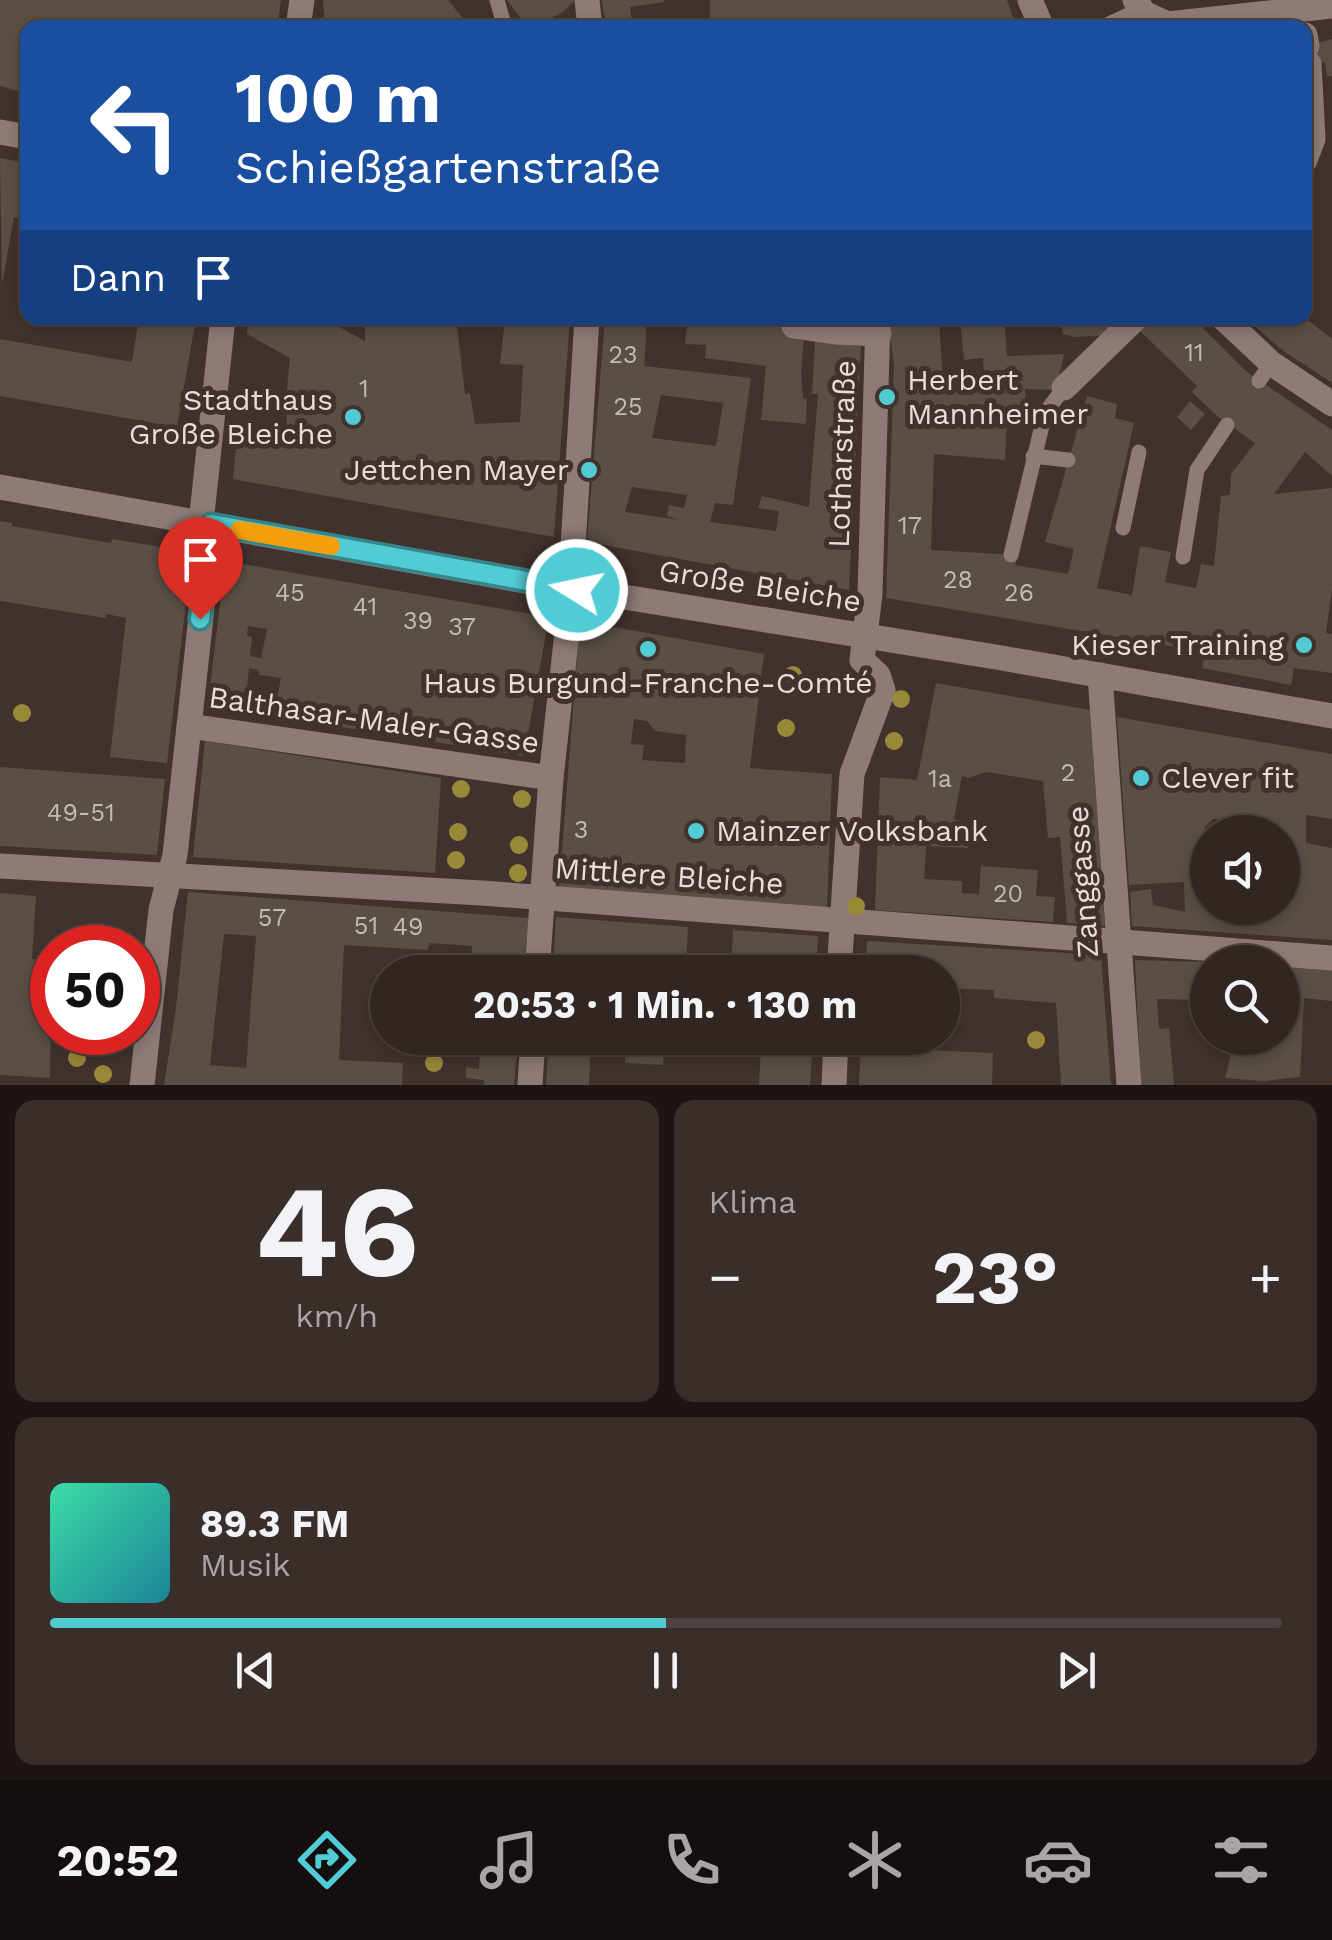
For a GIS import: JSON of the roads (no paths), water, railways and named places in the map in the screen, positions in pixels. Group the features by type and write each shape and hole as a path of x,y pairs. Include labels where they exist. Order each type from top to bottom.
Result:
{"street":[{"path":"1312,29 1332,6"},
{"path":"1139,7 1161,20"},
{"path":"1312,115 1315,148"},
{"path":"142,1085 161,910 176,855 222,325"},
{"path":"538,955 551,778 569,614 577,590 572,546 586,325"},
{"path":"1064,388 1129,325"},
{"path":"1228,325 1265,372 1332,404"},
{"name":"Lotharstraße","path":"794,326 878,326 862,660 878,674 883,690 852,774 841,922"},
{"name":"Große Bleiche","path":"0,487 577,590 1332,716"},
{"name":"Zanggasse","path":"1100,675 1129,1085"},
{"name":"Balthasar-Maler-Gasse","path":"188,726 277,745 551,778"},
{"name":"Mittlere Bleiche","path":"0,866 541,898 1332,958"},
{"path":"839,955 841,922"},
{"path":"530,1085 532,1055"},
{"path":"834,1085 835,1055"}],"lane":[{"path":"1011,555 1045,413 1064,388"},
{"path":"1184,557 1197,470 1227,424"},
{"path":"1124,528 1129,471 1138,452"},
{"path":"1034,456 1068,460"}],"place":[{"name":"Herbert Mannheimer","path":"887,397"},
{"name":"Stadthaus Große Bleiche","path":"353,417"},
{"name":"Jettchen Mayer","path":"589,470"},
{"name":"Kieser Training","path":"1304,645"},
{"name":"Haus Burgund-Franche-Comté","path":"648,649"},
{"name":"Clever fit","path":"1141,778"},
{"name":"Mainzer Volksbank","path":"696,831"}]}
